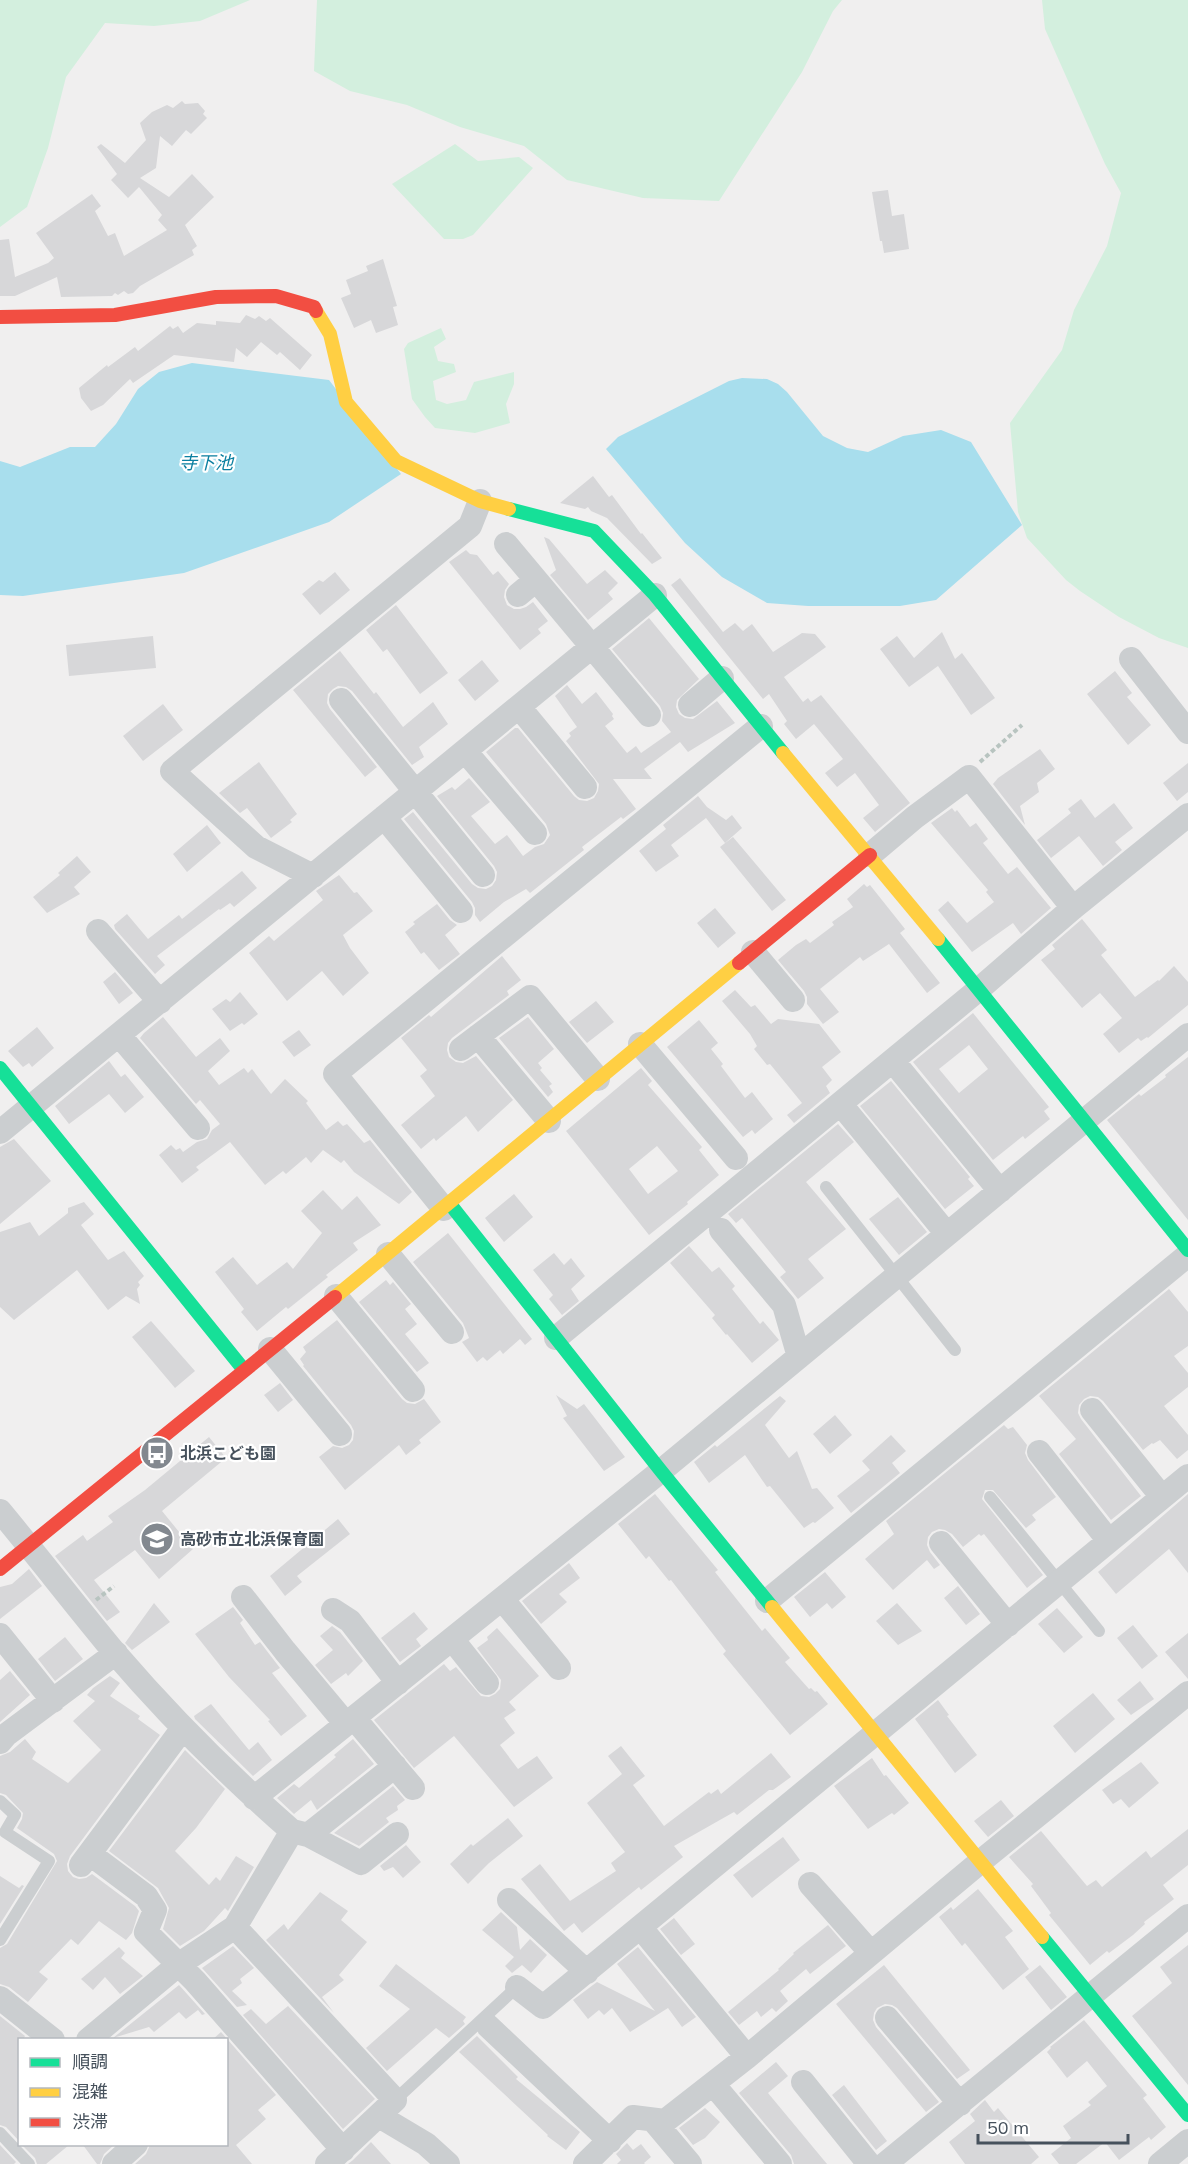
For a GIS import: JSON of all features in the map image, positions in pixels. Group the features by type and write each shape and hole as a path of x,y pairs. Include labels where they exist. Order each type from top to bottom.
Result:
{"street":[{"path":"0,317 115,315 216,297 276,296 314,308 330,334 346,402 396,461 480,501 594,531 655,595 870,855 1188,1250"},
{"path":"313,876 256,847 172,771 470,526 480,501"},
{"path":"506,544 527,587 591,648 649,715"},
{"path":"0,1132 655,595"},
{"path":"1131,659 1188,732"},
{"path":"690,705 722,678"},
{"path":"341,700 483,875"},
{"path":"519,707 585,787"},
{"path":"761,726 335,1074 556,1338 875,1735 1188,2115"},
{"path":"465,751 535,833"},
{"path":"0,1569 447,1207 915,817 969,777 1073,908"},
{"path":"556,1338 1188,815"},
{"path":"384,817 460,911"},
{"path":"98,931 160,1002"},
{"path":"753,952 793,1000"},
{"path":"549,1121 470,1043 530,997 598,1079"},
{"path":"119,1035 199,1127"},
{"path":"255,1798 661,1471 1188,1035"},
{"path":"640,1044 736,1158"},
{"path":"897,1066 1000,1191"},
{"path":"0,1068 244,1370"},
{"path":"843,1107 947,1234"},
{"path":"736,1238 784,1305 799,1357"},
{"path":"388,1254 439,1325"},
{"path":"767,1601 1188,1255"},
{"path":"336,1296 413,1390"},
{"path":"270,1349 340,1434"},
{"path":"1092,1410 1162,1497"},
{"path":"1039,1452 1110,1541"},
{"path":"517,1987 543,2007 1188,1476"},
{"path":"0,1511 116,1653 183,1728 255,1798 300,1833 361,1863 397,1834"},
{"path":"941,1544 1008,1625"},
{"path":"243,1597 350,1721 395,1766 413,1788"},
{"path":"502,1599 559,1668"},
{"path":"333,1610 350,1621 398,1683"},
{"path":"0,1635 53,1701"},
{"path":"452,1640 487,1683"},
{"path":"0,1742 6,1735 116,1653"},
{"path":"488,2026 599,2156 633,2117 665,2121 713,2084 1188,1693"},
{"path":"183,1728 86,1860 146,1896 155,1910 146,1932 195,1981 335,2157 387,2108"},
{"path":"90,2038 178,1965 235,1927 300,1833 395,1766"},
{"path":"810,1884 871,1953"},
{"path":"509,1900 587,1972"},
{"path":"885,2164 1188,1916"},
{"path":"235,1927 387,2108 448,2164"},
{"path":"640,1928 747,2057"},
{"path":"0,1998 50,2038"},
{"path":"887,2018 960,2104"},
{"path":"803,2082 815,2114 869,2164"},
{"path":"713,2084 780,2164"},
{"path":"653,2120 690,2164"},
{"path":"1160,2164 1188,2141"},
{"path":"114,2164 135,2146"}],"lane":[{"path":"826,1188 955,1350"},
{"path":"990,1497 1099,1631"},
{"path":"0,1801 15,1815 4,1832 49,1861 0,1940"},
{"path":"387,2108 517,1987"},
{"path":"0,2133 29,2164"}],"path":[{"path":"969,777 983,758 1022,725"}],"green space":[{"path":"0,0 250,0 200,21 154,26 105,23 66,77 48,148 27,207 0,227"},
{"path":"317,0 842,0 833,11 802,72 719,201 643,198 567,180 524,146 460,127 407,105 350,91 314,71"},
{"path":"1042,0 1188,0 1188,648 1159,638 1119,617 1066,580 1027,538 1018,512 1010,423 1062,350 1074,310 1107,246 1121,193 1105,164 1045,29"},
{"path":"455,144 478,161 519,157 533,168 473,235 463,239 444,239 392,184"},
{"path":"441,328 446,339 434,347 438,361 454,364 456,372 433,381 436,400 447,404 466,400 474,382 514,372 514,384 506,404 510,423 475,433 435,428 425,417 412,399 404,349 408,343"}],"water":[{"name":"寺下池","path":"192,363 329,380 401,474 329,522 184,573 23,596 0,595 0,461 20,467 70,447 95,447 116,424 138,389 159,372"},
{"path":"742,378 767,379 778,384 823,436 847,448 868,452 903,436 941,430 971,442 1022,525 936,600 900,606 808,606 767,603 722,577 685,543 606,449 618,437 729,381"}],"building":[{"path":"182,101 185,104 198,103 205,111 203,114 207,118 191,134 186,130 172,146 160,136 156,168 140,178 169,197 192,174 214,197 185,225 197,246 192,250 194,255 140,286 133,293 128,294 124,291 112,296 61,297 57,277 15,296 0,296 0,240 9,239 15,277 48,263 54,258 36,233 92,194 101,206 95,211 108,236 115,233 124,256 167,230 158,220 162,215 139,187 128,198 111,180 117,174 97,147 101,144 125,163 146,140 140,123 152,112 167,105 173,108"},
{"path":"888,190 892,216 904,214 909,249 884,253 872,192"},
{"path":"383,259 397,306 393,307 398,325 376,333 371,320 354,328 341,298 351,294 346,280 368,271 366,266"},
{"path":"246,315 255,319 259,316 266,321 270,318 312,355 300,370 280,352 277,355 261,342 247,357 236,348 234,362 174,355 133,383 130,379 103,405 91,411 81,398 79,388 107,365 108,367 135,347 138,351 170,326 173,329 178,326 183,333 197,323 216,325 216,321 240,323"},
{"path":"593,476 609,497 612,495 662,558 652,564 607,518 591,511 588,507 585,509 560,503"},
{"path":"544,537 549,539 587,584 605,570 618,583 608,593 613,599 588,620 550,575 556,570"},
{"path":"466,550 470,554 477,555 493,575 498,571 509,584 504,597 507,605 520,609 533,602 548,621 538,629 541,633 520,650 449,562"},
{"path":"335,572 350,590 320,615 302,594 319,580 323,582"},
{"path":"680,578 723,632 735,623 743,631 752,624 773,652 802,633 815,634 826,647 784,677 803,702 808,698 811,702 821,695 910,803 875,832 863,818 879,805 855,773 837,787 825,773 843,759 814,724 796,739 784,724 787,721 769,694 763,699 671,585"},
{"path":"396,605 448,673 420,694 387,649 383,652 366,630"},
{"path":"649,618 699,679 677,700 676,707 679,714 693,719 717,701 735,723 688,752 680,742 644,769 652,779 613,779 636,809 623,819 621,817 582,847 584,850 530,893 526,889 504,902 480,922 475,915 472,902 404,819 413,812 472,884 478,888 486,889 492,886 497,872 437,796 452,787 455,790 469,778 490,802 471,816 495,844 507,835 523,856 535,847 544,844 550,835 546,824 486,752 518,728 574,796 579,800 587,801 594,798 599,784 566,741 571,736 569,733 577,727 555,696 567,685 582,704 596,692 613,714 614,719 605,726 627,753 636,746 641,753 671,732 662,721 663,713 660,706 612,649"},
{"path":"942,632 955,659 962,653 995,698 971,715 938,666 909,687 880,649 897,636 914,658"},
{"path":"153,636 156,668 69,676 66,645"},
{"path":"340,651 403,727 433,702 448,724 419,747 424,757 412,765 352,691 338,686 328,694 327,703 377,767 365,777 293,690"},
{"path":"482,660 499,681 475,701 458,680"},
{"path":"1115,671 1132,693 1127,697 1151,725 1128,745 1087,694"},
{"path":"163,704 183,730 143,761 123,736"},
{"path":"1040,749 1055,769 1037,783 1039,792 1020,806 1025,825 993,784 998,778"},
{"path":"259,762 297,814 290,820 292,822 271,838 247,808 240,813 219,793"},
{"path":"1188,763 1188,792 1177,801 1163,783"},
{"path":"698,796 707,807 726,820 732,815 742,828 725,843 706,818 671,845 679,856 656,872 639,851 666,829 663,825"},
{"path":"1081,799 1095,818 1114,803 1133,828 1115,842 1122,850 1103,866 1079,836 1051,858 1037,840 1071,813 1068,809"},
{"path":"952,808 955,812 957,810 970,827 976,823 988,839 983,843 1008,874 1017,867 1051,908 1021,934 1013,923 972,952 938,910 948,901 967,923 994,902 986,892 988,890 931,823"},
{"path":"207,825 221,843 187,872 173,854"},
{"path":"733,837 786,900 772,911 720,847"},
{"path":"77,856 91,872 74,887 80,894 47,913 33,897 60,875 58,873"},
{"path":"242,871 257,888 234,907 230,903 219,909 157,956 165,965 155,974 115,929 114,925 127,914 148,939 179,915 182,919"},
{"path":"339,875 373,911 343,935 369,973 343,996 322,971 287,1001 249,953 269,936 274,941 323,900 316,891"},
{"path":"864,884 867,887 870,885 905,929 900,933 940,983 927,993 889,944 863,961 860,957 820,989 839,1012 823,1024 807,1004 804,991 778,960 796,945 806,939 810,943 834,925 832,922 853,907 847,899"},
{"path":"437,904 457,925 445,935 460,954 439,970 424,952 421,954 405,932 415,924 413,922"},
{"path":"715,908 736,933 718,948 697,923"},
{"path":"1082,919 1107,950 1101,955 1135,997 1159,981 1174,966 1188,982 1188,1005 1148,1038 1141,1041 1138,1038 1119,1053 1103,1034 1122,1018 1100,993 1082,1008 1041,960 1055,949 1052,945"},
{"path":"502,956 521,980 507,991 509,995 452,1038 447,1050 449,1057 456,1062 463,1063 476,1056 513,1100 478,1132 466,1116 436,1141 434,1138 421,1149 401,1125 435,1096 420,1076 427,1070 401,1038 429,1015 431,1017"},
{"path":"115,972 133,993 119,1004 103,982"},
{"path":"735,990 751,1007 755,1005 771,1024 778,1019 819,1024 841,1052 822,1067 832,1080 826,1086 830,1093 794,1123 787,1115 802,1103 770,1064 767,1065 754,1049 757,1046 750,1034 722,1001"},
{"path":"240,992 258,1014 244,1025 242,1023 230,1031 212,1009 226,999 230,1002"},
{"path":"596,1001 614,1022 587,1043 569,1022"},
{"path":"973,1013 1049,1107 1044,1111 1050,1119 1025,1139 1023,1136 993,1160 913,1062","holes":["969,1045 988,1069 959,1093 939,1069"]},
{"path":"163,1017 196,1057 220,1038 230,1051 208,1071 219,1085 244,1068 248,1073 252,1069 271,1094 285,1079 308,1101 306,1103 326,1130 338,1121 343,1126 347,1124 364,1143 370,1140 412,1192 399,1204 354,1172 344,1160 341,1163 323,1150 311,1163 306,1157 286,1174 283,1171 265,1185 230,1142 196,1167 199,1170 182,1183 159,1155 171,1145 176,1150 180,1148 183,1152 197,1142 207,1139 212,1130 220,1124 200,1100 196,1104 140,1038"},
{"path":"528,1017 554,1049 538,1063 542,1068 540,1070 552,1084 549,1086 553,1092 548,1097 499,1038"},
{"path":"699,1020 718,1043 711,1049 723,1064 721,1066 745,1098 752,1092 773,1119 755,1134 752,1130 743,1137 667,1047"},
{"path":"37,1027 54,1048 32,1067 29,1063 23,1067 8,1051"},
{"path":"299,1030 311,1045 294,1057 282,1042"},
{"path":"1188,1057 1188,1220 1107,1120 1139,1094 1141,1096 1166,1077 1165,1075"},
{"path":"109,1061 121,1077 125,1074 144,1097 125,1113 109,1094 69,1124 55,1106"},
{"path":"641,1068 652,1081 648,1085 702,1147 699,1150 719,1175 687,1202 688,1204 649,1235 566,1131","holes":["657,1146 678,1171 648,1194 629,1169"]},
{"path":"891,1081 970,1177 968,1179 974,1186 945,1209 860,1106"},
{"path":"838,1124 854,1142 806,1182 846,1229 808,1259 824,1278 798,1299 780,1277 786,1272 742,1218 736,1223 728,1214"},
{"path":"14,1139 51,1181 0,1224 0,1147"},
{"path":"323,1190 342,1210 357,1196 381,1225 353,1243 358,1250 326,1275 328,1277 257,1331 241,1312 244,1309 215,1272 233,1257 257,1285 287,1262 293,1269 322,1233 301,1211"},
{"path":"514,1194 533,1217 504,1242 485,1218"},
{"path":"898,1197 927,1232 899,1255 869,1219"},
{"path":"84,1202 94,1214 81,1225 108,1260 124,1251 144,1276 138,1282 140,1285 137,1289 140,1304 126,1296 108,1310 77,1270 14,1320 0,1307 0,1232 30,1222 39,1236 68,1213 68,1208"},
{"path":"448,1233 532,1339 525,1345 520,1339 503,1354 500,1350 487,1361 483,1357 477,1362 462,1342 469,1338 463,1323 413,1262"},
{"path":"689,1246 712,1272 719,1267 735,1286 732,1289 760,1324 763,1321 779,1340 752,1363 712,1318 715,1315 670,1263"},
{"path":"554,1253 564,1265 571,1258 585,1276 571,1289 579,1301 562,1315 549,1299 553,1295 533,1270"},
{"path":"386,1280 390,1285 393,1282 411,1304 405,1309 417,1324 405,1334 429,1363 417,1372 359,1302"},
{"path":"1169,1289 1188,1312 1188,1346 1174,1356 1188,1373 1188,1387 1164,1406 1188,1435 1188,1450 1177,1459 1160,1440 1143,1450 1098,1397 1090,1396 1079,1405 1078,1413 1081,1419 1141,1496 1111,1520 1059,1454 1076,1439 1039,1396"},
{"path":"337,1320 402,1399 407,1403 415,1404 424,1399 441,1422 419,1440 421,1443 406,1455 399,1445 345,1490 319,1457 333,1446 342,1448 349,1445 353,1440 354,1431 303,1366 300,1359 306,1352 303,1347"},
{"path":"151,1321 195,1371 175,1388 132,1337"},
{"path":"280,1383 293,1400 278,1412 264,1395"},
{"path":"556,1395 577,1409 584,1404 625,1457 604,1471 563,1418 567,1416"},
{"path":"780,1396 786,1401 765,1425 789,1458 797,1451 812,1489 817,1488 834,1508 815,1523 804,1528 770,1486 767,1487 745,1455 709,1483 694,1462 715,1445 717,1447"},
{"path":"835,1415 852,1435 830,1454 813,1434"},
{"path":"1004,1425 1008,1429 1013,1427 1027,1445 1025,1453 1028,1460 1056,1497 1032,1515 1036,1520 1026,1528 993,1490 985,1490 982,1499 1043,1575 1027,1588 984,1534 981,1536 979,1534 963,1547 952,1534 939,1529 928,1537 927,1545 940,1565 934,1569 927,1560 893,1590 865,1559 894,1534 886,1521"},
{"path":"891,1435 906,1451 892,1463 900,1473 851,1513 837,1496 870,1470 862,1461"},
{"path":"209,1437 226,1458 162,1511 193,1549 159,1579 135,1550 94,1580 120,1612 107,1621 55,1556 83,1535 87,1541 113,1522 108,1516 145,1490"},
{"path":"655,1494 718,1570 715,1572 762,1631 765,1628 790,1658 785,1662 809,1689 817,1691 828,1704 790,1735 723,1654 726,1651 671,1580 669,1581 649,1556 646,1559 618,1524"},
{"path":"1188,1494 1188,1573 1169,1549 1116,1594 1098,1572"},
{"path":"338,1519 350,1534 297,1576 302,1582 285,1596 270,1576"},
{"path":"569,1563 580,1578 559,1594 567,1602 541,1624 522,1601"},
{"path":"29,1569 42,1586 0,1619 0,1587 12,1584"},
{"path":"825,1572 846,1597 832,1609 827,1603 810,1617 794,1597"},
{"path":"958,1586 980,1614 966,1625 944,1598"},
{"path":"154,1603 170,1622 132,1650 125,1643"},
{"path":"897,1603 922,1631 898,1645 876,1621"},
{"path":"233,1607 243,1620 240,1623 255,1645 260,1642 280,1668 272,1673 307,1716 281,1736 268,1721 270,1720 229,1677 195,1634"},
{"path":"1057,1608 1083,1637 1064,1653 1038,1624"},
{"path":"414,1612 428,1629 416,1639 421,1646 400,1662 381,1638"},
{"path":"1133,1625 1158,1656 1142,1669 1117,1638"},
{"path":"332,1626 340,1632 363,1661 348,1676 346,1673 331,1684 315,1665 333,1650 320,1636"},
{"path":"497,1628 539,1676 509,1702 516,1710 504,1718 515,1733 500,1745 518,1769 537,1756 553,1778 514,1807 454,1736 414,1768 374,1720 444,1664 450,1671 456,1667 481,1696 489,1697 495,1694 500,1689 501,1680 477,1648 488,1640 487,1637"},
{"path":"1188,1633 1188,1679 1165,1652"},
{"path":"65,1637 83,1659 55,1681 38,1659"},
{"path":"10,1671 30,1695 0,1722 0,1680"},
{"path":"110,1676 120,1683 110,1696 140,1716 138,1719 160,1735 70,1856 67,1864 68,1871 73,1877 86,1878 92,1874 139,1911 132,1933 126,1940 99,1921 78,1945 71,1939 39,1972 48,1979 28,2002 9,1987 0,1984 0,1948 7,1944 57,1861 54,1854 17,1828 23,1813 6,1795 0,1793 0,1756 10,1752 25,1739 36,1752 32,1759 68,1783 101,1750 73,1721 95,1701 87,1695"},
{"path":"1140,1681 1154,1699 1131,1715 1117,1700"},
{"path":"1093,1693 1115,1719 1075,1753 1053,1726"},
{"path":"938,1700 949,1715 947,1716 977,1755 955,1773 915,1719"},
{"path":"211,1704 249,1750 258,1742 272,1760 253,1776 195,1719 194,1716"},
{"path":"353,1739 374,1764 317,1810 311,1800 294,1814 277,1798 294,1784 299,1788 336,1757 334,1755"},
{"path":"621,1746 645,1776 633,1785 664,1826 709,1792 711,1794 718,1789 721,1794 771,1753 791,1777 773,1790 769,1790 737,1815 734,1812 674,1846 683,1857 641,1890 639,1887 582,1933 574,1923 564,1931 521,1879 540,1864 570,1901 616,1871 611,1863 625,1852 587,1803 622,1774 608,1756"},
{"path":"185,1750 225,1789 196,1828 175,1851 209,1885 216,1877 220,1881 236,1856 254,1867 228,1911 225,1908 204,1931 180,1946 163,1929 169,1908 158,1888 109,1851"},
{"path":"872,1758 884,1776 886,1775 909,1803 894,1815 892,1813 868,1829 834,1786"},
{"path":"1141,1762 1159,1783 1129,1808 1121,1799 1113,1804 1102,1790"},
{"path":"393,1786 405,1800 397,1806 398,1810 386,1818 389,1822 359,1846 334,1833"},
{"path":"1001,1800 1014,1816 988,1837 974,1821"},
{"path":"508,1818 523,1836 489,1863 468,1884 450,1864 471,1844 473,1846"},
{"path":"1188,1829 1188,1865 1163,1885 1174,1899 1144,1922 1145,1924 1133,1935 1090,1965 1049,1915 1051,1913 1031,1886 1033,1884 1009,1857 1041,1831 1087,1886 1096,1880 1102,1887 1146,1851 1151,1858"},
{"path":"783,1837 800,1860 752,1898 733,1875"},
{"path":"406,1845 421,1862 403,1878 393,1867 384,1871 380,1866"},
{"path":"0,1876 19,1888 24,1886 0,1924"},
{"path":"978,1889 1013,1931 1005,1937 1029,1969 1003,1990 965,1943 962,1946 939,1917 951,1907 953,1910"},
{"path":"320,1892 348,1911 341,1920 367,1942 339,1975 344,1980 322,1997 334,2013 266,1940 284,1924 288,1930"},
{"path":"501,1912 517,1927 520,1950 530,1939 547,1955 531,1973 522,1965 512,1973 505,1966 514,1957 482,1930"},
{"path":"674,1918 695,1944 681,1955 660,1929"},
{"path":"828,1925 846,1946 810,1974 806,1969 780,1991 788,2001 776,2012 772,2008 761,2017 757,2011 739,2025 728,2012 779,1970 793,1953"},
{"path":"1188,1945 1188,2085 1132,2016 1172,1983 1160,1967"},
{"path":"233,1946 254,1968 240,1979 242,1983 232,1991 247,2005 237,2007 202,1968"},
{"path":"119,1947 125,1953 121,1958 143,1976 120,1994 105,1977 93,1990 81,1979"},
{"path":"638,1947 696,2017 682,2027 668,2008 630,2032 612,2008 604,2015 599,2010 588,2019 573,2000 597,1982 655,2011 617,1964"},
{"path":"396,1964 466,2017 463,2021 465,2024 449,2038 436,2028 387,2071 366,2048 410,2009 379,1986"},
{"path":"884,1965 970,2070 957,2079 897,2008 885,2004 877,2008 873,2020 876,2027 939,2102 926,2112 836,2004"},
{"path":"1040,1965 1067,1997 1051,2010 1025,1977"},
{"path":"179,1985 205,2014 202,2015 198,2010 186,2019 179,2012 154,2032 149,2027 113,2038"},
{"path":"288,2006 375,2099 343,2129 243,2015 251,2009 266,2024"},
{"path":"0,2016 25,2036 18,2038 18,2140 6,2127 0,2125"},
{"path":"1084,2020 1147,2095 1143,2098 1166,2127 1151,2140 1149,2137 1119,2160 1105,2142 1076,2164 1059,2164 1051,2154 1071,2138 1063,2126 1091,2105 1088,2102 1107,2086 1087,2061 1067,2078 1047,2052 1050,2047"},
{"path":"221,2032 226,2038 214,2038"},
{"path":"477,2036 518,2077 516,2079 580,2132 566,2150 547,2136 459,2052"},
{"path":"228,2040 276,2095 258,2110 266,2119 236,2145 252,2164 135,2164 146,2154 150,2146 228,2146"},
{"path":"776,2062 788,2076 768,2093 827,2164 794,2164 791,2155 739,2093"},
{"path":"844,2085 887,2141 876,2150 832,2095"},
{"path":"985,2100 994,2112 998,2108 1039,2157 1031,2164 965,2164 949,2142 975,2121 970,2114"},
{"path":"705,2108 720,2122 705,2138 693,2145 679,2128"},
{"path":"371,2142 391,2164 348,2164 353,2160"},
{"path":"627,2143 633,2150 641,2144 651,2157 645,2164 617,2164 621,2160 616,2154"},
{"path":"0,2145 16,2162 14,2164 0,2164"},
{"path":"23,2146 68,2146 46,2164 37,2164 35,2158"},
{"path":"84,2146 113,2146 104,2154 100,2164 97,2164"}],"traffic: fast":[{"path":"509,509 594,531 655,595 783,753"},
{"path":"938,939 1188,1250"},
{"path":"0,1068 244,1370"},
{"path":"450,1204 661,1471 772,1607"},
{"path":"1042,1937 1188,2115"}],"traffic: slow":[{"path":"316,311 330,334 346,402 396,461 480,501 509,509"},
{"path":"783,753 938,939"},
{"path":"335,1297 739,963"},
{"path":"772,1607 1042,1937"}],"traffic: jam":[{"path":"0,317 115,315 216,297 276,296 314,307 316,311"},
{"path":"739,963 870,855"},
{"path":"0,1569 335,1297"}],"place":[{"name":"北浜こども園","path":"157,1453"},
{"name":"高砂市立北浜保育園","path":"157,1539"}]}
